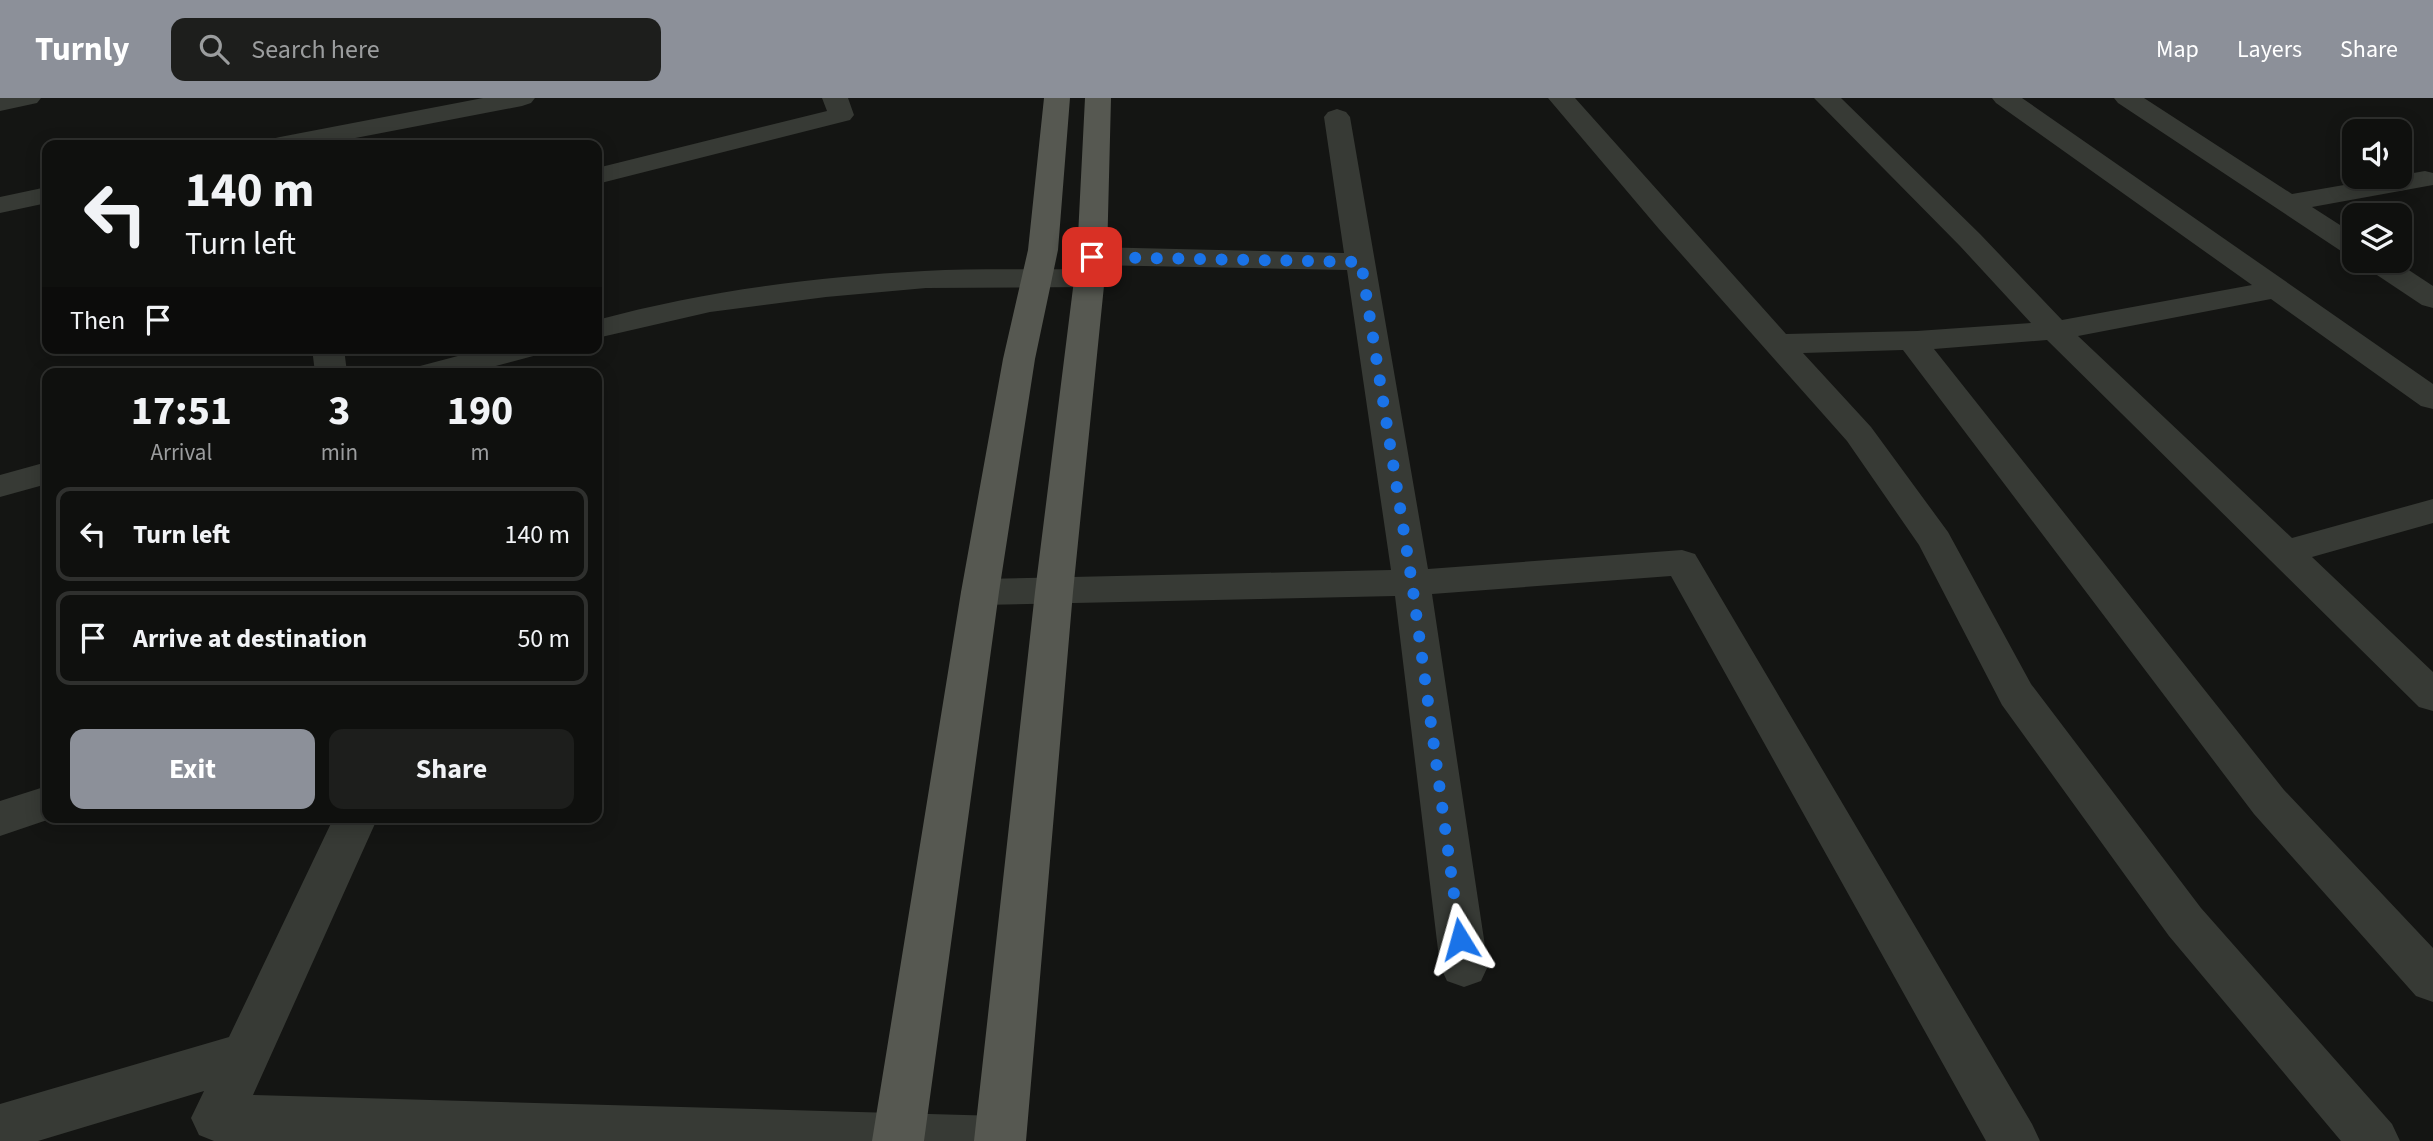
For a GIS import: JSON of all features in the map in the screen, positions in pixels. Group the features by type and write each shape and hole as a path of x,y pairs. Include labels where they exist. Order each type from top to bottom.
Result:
{"main road":[{"path":"898,1140 980,592 1035,280 1043,250 1057,98"},
{"path":"1000,1141 1054,592 1091,267 1098,98"}],"street":[{"path":"0,103 27,98"},
{"path":"306,140 522,98"},
{"path":"602,175 841,115 835,98"},
{"path":"1561,98 1859,434 1935,541 2016,694 2185,922 2374,1141"},
{"path":"1827,98 1970,240 2054,330 2433,696"},
{"path":"2005,98 2433,398"},
{"path":"2127,98 2342,239"},
{"path":"1337,117 1412,583 1464,966"},
{"path":"2288,204 2426,179"},
{"path":"0,205 42,196"},
{"path":"602,327 646,315 904,280 1035,280 1091,267 1361,262"},
{"path":"2412,270 2433,270"},
{"path":"2393,273 2433,299"},
{"path":"1778,344 1911,340 2054,330 2209,304 2276,289"},
{"path":"1911,340 2269,802 2433,981"},
{"path":"450,368 505,354"},
{"path":"0,486 42,474"},
{"path":"2284,553 2433,512"},
{"path":"980,592 1412,583 1682,563 2014,1141"},
{"path":"0,819 42,805"},
{"path":"353,823 212,1130 1000,1141"},
{"path":"0,1128 247,1055"}],"route":[{"path":"1092,257 1361,262 1412,583 1460,939"}]}
